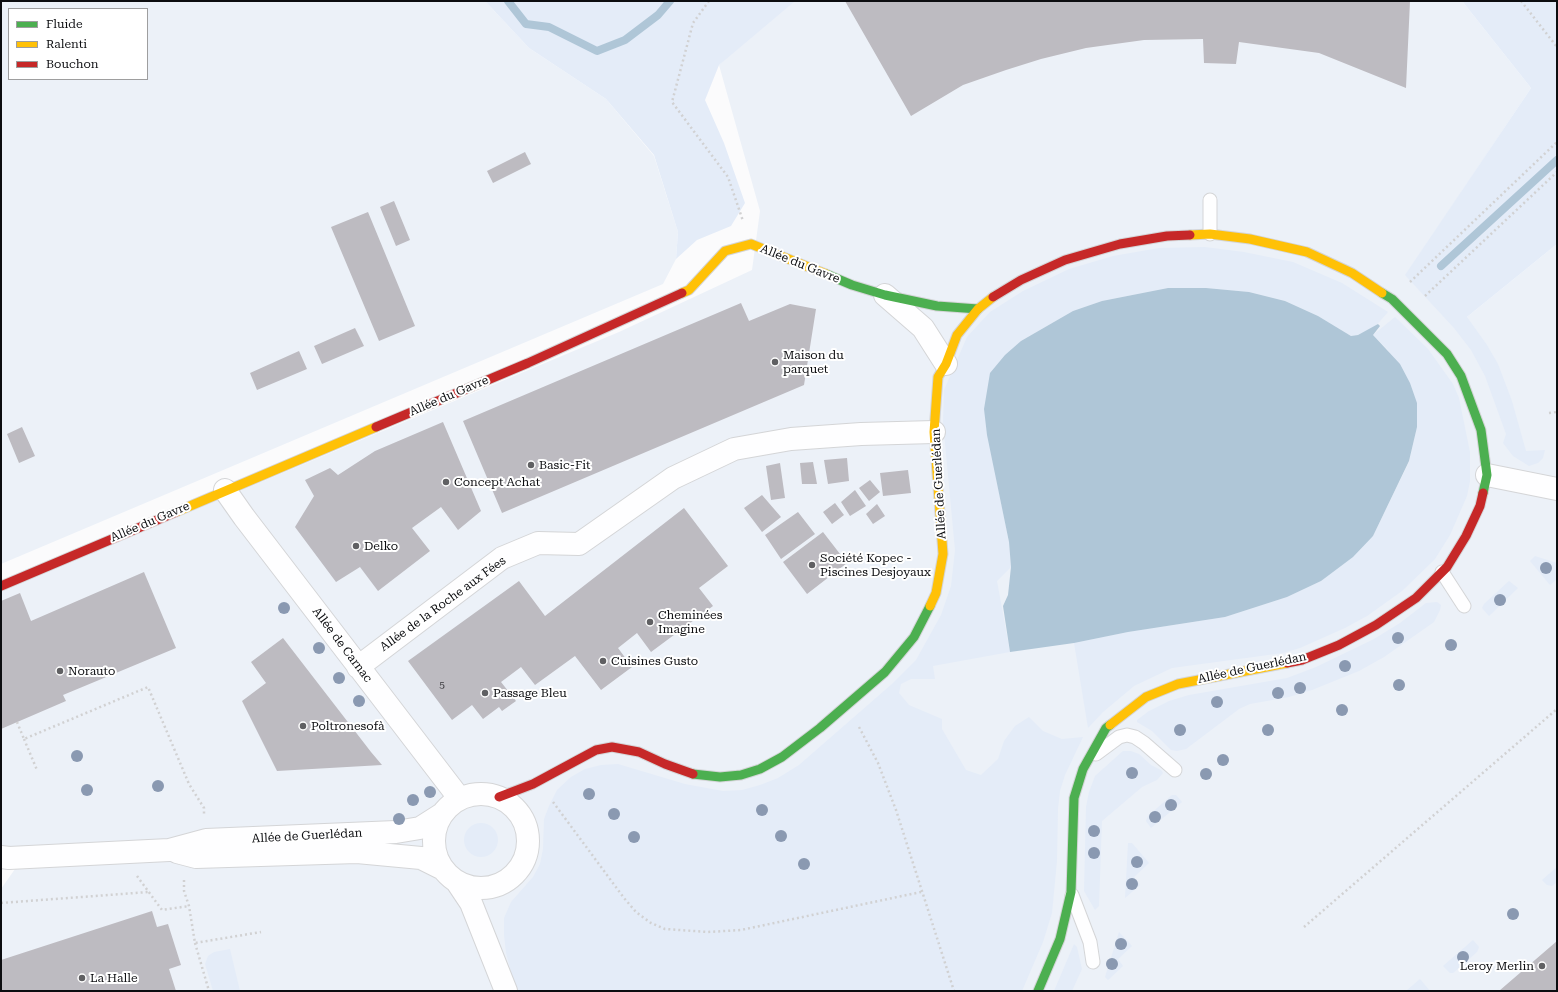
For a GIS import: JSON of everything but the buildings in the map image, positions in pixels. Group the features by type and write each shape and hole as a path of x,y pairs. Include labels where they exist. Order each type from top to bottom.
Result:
{"street":[{"name":"Allée de Guerlédan","path":"499,797 533,784 596,750 612,747 639,752 665,764 694,774 720,777 741,775 760,769 782,757 885,672 914,637 936,593 943,554 934,432 938,377 946,364 957,335 978,310 991,298 1020,280 1065,260 1120,244 1167,236 1210,234 1250,239 1307,252 1352,273 1392,299 1421,326 1447,354 1461,376 1481,430 1487,475 1480,506 1466,536 1447,567 1416,598 1376,625 1339,645 1302,660 1178,684 1146,697 1106,728 1083,769 1074,798 1071,892 1060,939 1038,991"},
{"name":"Allée du Gavre","path":"1,586 528,363 690,290 725,251 751,244 852,285 885,295 937,306 978,310"},
{"name":"Allée du Gavre","path":"885,295 923,328 946,364"},
{"name":"Allée de la Roche aux Fées","path":"358,667 502,558 538,543 579,544 673,478 734,449 799,439 861,434 934,432"},
{"path":"1487,475 1557,489"},
{"name":"Allée de Carnac","path":"225,490 358,667 460,799"},
{"path":"450,875 469,887 482,888 495,887 517,873 524,862 528,850 528,837 525,824 519,813 510,804 499,797 479,794 460,799 450,805 442,814 437,824 434,841 437,858 471,903 503,988"},
{"name":"Allée de Guerlédan","path":"4,859 169,850 206,840 396,832 420,828 442,814"},
{"name":"Allée de Guerlédan","path":"169,850 196,857 357,852 421,858 450,875"}],"lane":[{"path":"1210,200 1210,234"},
{"path":"1442,572 1464,606"},
{"path":"1088,759 1119,737 1127,735 1136,737 1144,742 1175,770"},
{"path":"1071,892 1090,942 1093,962"}],"path":[{"path":"709,1 693,23 672,102 728,177 751,244"},
{"path":"1521,1 1557,47"},
{"path":"1392,299 1557,142"},
{"path":"1407,314 1557,172"},
{"path":"1549,413 1557,412"},
{"path":"24,739 148,687 189,784 204,808 204,825 215,831 216,840"},
{"path":"1304,927 1557,708"},
{"path":"842,709 857,722 878,763 896,810 921,892 954,991"},
{"path":"17,722 37,770"},
{"path":"533,784 550,798 636,912 651,923 665,929 708,932 741,930 921,892"},
{"path":"134,871 162,910 189,906"},
{"path":"184,877 184,891 189,906 195,943 209,991"},
{"path":"1,903 148,892"},
{"path":"195,943 261,932"}],"shaded area":[{"path":"1,1 485,1 529,48 606,99 654,156 678,232 676,259 663,284 1,564"},
{"path":"485,1 795,1 719,65 705,100 724,143 745,203 731,226 697,240 676,259 678,232 654,155 606,99 529,48"},
{"path":"783,1 1462,1 1531,88 1406,275 1467,317 1557,244 1557,991 1,991 1,889 22,859 1,845 1,591 619,332 752,270 760,211 719,65"},
{"path":"1462,1 1557,1 1557,244 1467,317 1487,345 1498,364 1512,401 1526,451 1545,450 1543,458 1538,463 1529,466 1513,456 1503,443 1506,434 1485,376 1471,350 1454,328 1405,275 1531,88"},
{"path":"1205,247 1244,252 1293,262 1342,283 1388,312 1374,328 1358,335 1351,336 1318,316 1285,301 1249,292 1206,288 1168,288 1102,301 1073,311 1021,341 995,473 1009,542 1011,567 997,581 1010,652 933,666 935,679 911,679 901,684 899,693 909,705 942,719 942,729 966,770 981,775 998,759 1004,741 1015,726 1029,717 1043,731 1062,739 1083,737 1065,775 1060,791 1058,809 1057,861 1052,913 1043,942 1022,991 516,991 506,953 504,918 511,902 533,877 540,864 543,849 544,819 557,790 571,777 585,769 601,765 618,764 685,784 723,791 742,790 760,785 778,778 799,765 892,684 916,660 941,615 951,586 955,550 943,422 944,390 967,337 990,312 1023,291 1069,269 1113,256 1159,248"},
{"path":"1395,317 1428,349 1453,384 1459,398 1470,452 1470,481 1467,496 1450,535 1435,559 1402,591 1367,616 1345,628 1300,648 1283,653 1172,668 1134,686 1103,712 1088,728 1074,643 1128,632 1225,617 1287,597 1321,581 1373,536 1409,462 1417,427 1417,403 1387,349 1373,335"},
{"path":"1535,556 1557,563 1557,579 1550,585 1530,561"},
{"path":"1509,581 1518,588 1489,616 1482,608 1484,604"},
{"path":"1437,602 1441,605 1434,622 1384,657 1359,671 1312,690 1289,697 1250,704 1239,709 1186,749 1177,751 1171,750 1152,731 1137,722 1137,720 1149,711 1169,701 1189,695 1287,678 1316,667 1374,639 1400,623 1426,603"},
{"path":"1123,751 1131,751 1139,754 1163,773 1157,780 1142,787 1102,821 1099,906 1095,910 1084,891 1086,807 1089,792 1095,776"},
{"path":"1172,795 1176,795 1182,802 1151,828 1146,821 1148,816"},
{"path":"481,823 487,824 493,828 497,834 497,846 493,852 487,856 481,857 475,856 469,852 465,846 464,840 465,834 469,828 475,824"},
{"path":"1128,843 1132,843 1149,863 1134,877 1140,885 1125,898"},
{"path":"1557,867 1557,882 1552,886 1547,885 1542,880"},
{"path":"1119,932 1132,946 1118,959 1123,966 1108,980 1105,977"},
{"path":"1473,940 1479,947 1477,952 1453,973 1450,973 1443,966"},
{"path":"1074,944 1077,947 1082,969 1072,991 1054,991"},
{"path":"230,949 240,991 213,991 205,964 208,956 214,952"},
{"path":"1420,979 1430,991 1406,991"}],"water":[{"path":"1168,288 1206,288 1249,292 1285,301 1318,316 1351,336 1358,335 1378,324 1380,326 1373,335 1400,364 1410,383 1417,403 1417,427 1409,461 1373,536 1353,557 1321,581 1287,597 1225,617 1128,632 1074,643 1010,652 1003,606 1008,595 1011,567 1009,542 987,435 984,409 990,373 1005,355 1021,341 1073,311 1102,301"}],"waterway":[{"path":"508,1 526,24 549,27 597,51 625,40 658,15 670,1"},
{"path":"1441,266 1557,160"}],"traffic: fast":[{"path":"826,274 852,285 885,295 937,306 978,309"},
{"path":"1382,293 1392,299 1447,354 1461,376 1481,430 1487,475 1483,493"},
{"path":"693,774 720,777 741,775 760,769 782,757 820,728 885,672 914,637 930,606"},
{"path":"1038,991 1060,939 1071,892 1074,798 1083,769 1106,728 1110,725"}],"traffic: slow":[{"path":"1190,235 1210,234 1250,239 1307,252 1352,273 1382,293"},
{"path":"682,293 689,290 725,251 751,244 826,274"},
{"path":"930,606 936,593 943,554 934,432 938,377 946,364 957,335 978,309 993,297"},
{"path":"176,512 376,427"},
{"path":"1110,725 1146,697 1178,684 1287,663"}],"traffic: jam":[{"path":"993,297 1021,280 1065,260 1120,244 1167,236 1190,235"},
{"path":"376,427 528,363 682,293"},
{"path":"1287,663 1302,660 1339,645 1376,625 1416,598 1447,567 1466,536 1480,506 1483,493"},
{"path":"1,586 176,512"},
{"path":"499,797 533,784 596,750 612,747 639,752 665,764 693,774"}],"place":[{"name":"Maison du parquet","path":"775,362"},
{"name":"Basic-Fit","path":"531,465"},
{"name":"Concept Achat","path":"446,482"},
{"name":"Delko","path":"356,546"},
{"name":"Société Kopec - Piscines Desjoyaux","path":"812,565"},
{"name":"Cheminées Imagine","path":"650,622"},
{"name":"Cuisines Gusto","path":"603,661"},
{"name":"Norauto","path":"60,671"},
{"name":"Passage Bleu","path":"485,693"},
{"name":"Poltronesofà","path":"303,726"},
{"name":"Leroy Merlin","path":"1542,966"},
{"name":"La Halle","path":"82,978"}]}
